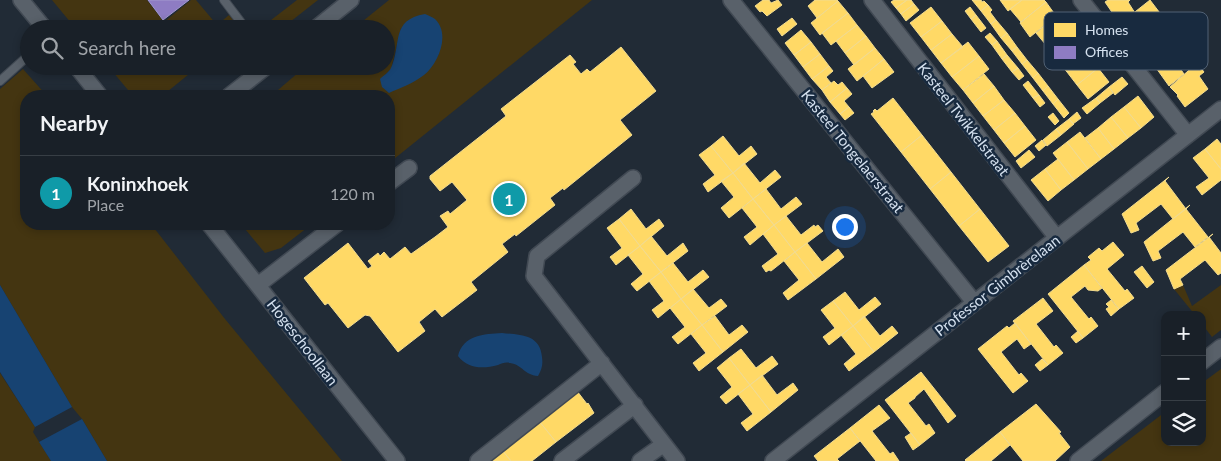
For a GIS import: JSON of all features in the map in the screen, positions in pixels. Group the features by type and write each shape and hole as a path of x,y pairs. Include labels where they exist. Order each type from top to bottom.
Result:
{"street":[{"path":"21,0 38,20"},
{"path":"326,20 351,0"},
{"name":"Kasteel Tongelaerstraat","path":"731,0 974,302"},
{"name":"Kasteel Twikkelstraat","path":"872,0 1057,238"},
{"path":"1081,0 1091,12"},
{"path":"1136,70 1188,135"},
{"path":"83,75 95,90"},
{"path":"237,90 256,75"},
{"name":"Professor Gimbrèrelaan","path":"773,461 1221,109"},
{"path":"395,178 409,168"},
{"path":"633,178 536,256 534,276 678,461"},
{"name":"Hogeschoollaan","path":"214,230 397,461"},
{"path":"258,285 329,230"},
{"path":"1206,359 1221,347"},
{"path":"478,461 602,363"},
{"path":"1078,461 1161,395"},
{"path":"562,461 635,406"},
{"path":"640,461 664,444"}],"lane":[{"path":"224,0 239,20"},
{"path":"0,81 20,63"}],"shaded area":[{"path":"52,0 147,0 162,20 69,20"},
{"path":"191,0 196,0 213,20 166,20"},
{"path":"297,0 318,0 292,20 271,20"},
{"path":"389,0 592,0 395,158 395,90 278,90 296,75 385,75 380,80 425,74 439,54 401,28 395,53 395,20 364,20"},
{"path":"229,15 233,20 223,20"},
{"path":"20,72 20,75 28,75 42,90 20,90 20,230 156,230 225,319 342,461 107,461 82,419 72,407 0,285 0,89"},
{"path":"116,75 188,75 169,90 128,90"},
{"path":"246,230 304,230 281,248 265,253"},
{"path":"1183,285 1192,306 1221,285 1221,330 1212,337 1206,329 1206,311 1192,311 1174,289"},
{"path":"1221,369 1221,461 1101,461 1161,415 1161,446 1206,446 1206,380"},
{"path":"0,373 35,427 33,432 51,461 0,461"}],"water":[{"path":"425,14 435,19 440,25 442,33 441,49 434,64 424,75 395,90 386,90 382,87 380,79 384,75 395,75 395,54 399,34 406,22 414,17"},
{"path":"0,285 72,407 35,427 0,372"},
{"path":"502,333 522,335 537,344 542,357 538,376 508,363 487,367 471,366 458,356 464,344 469,340 481,335"},
{"path":"82,419 107,461 51,461 39,442"}],"building: Homes":[{"path":"763,0 769,0 771,3 778,0 782,5 767,16 755,6"},
{"path":"815,0 838,1 817,18 808,6"},
{"path":"894,0 907,0 896,8 891,2"},
{"path":"907,0 911,0 914,4 901,14 896,8"},
{"path":"972,0 981,0 988,5 981,11"},
{"path":"1000,0 1022,0 1008,11"},
{"path":"1022,0 1044,0 1046,2 1021,22 1010,9"},
{"path":"1108,0 1130,0 1128,2 1134,12 1112,12 1105,2"},
{"path":"1150,0 1159,12 1135,12"},
{"path":"838,1 848,13 820,35 811,23"},
{"path":"1046,2 1053,12 1044,12 1044,26 1030,37 1020,23"},
{"path":"914,4 919,10 906,21 901,14"},
{"path":"988,5 992,10 990,12 996,20 991,24 981,11"},
{"path":"931,7 942,21 921,37 910,23"},
{"path":"970,7 976,15 971,19 965,11"},
{"path":"848,13 857,25 831,45 822,33"},
{"path":"976,15 986,28 981,32 971,19"},
{"path":"792,18 797,24 782,36 777,29"},
{"path":"996,20 1007,33 1001,38 991,24"},
{"path":"942,21 952,34 931,50 921,37"},
{"path":"857,25 866,36 845,53 836,41"},
{"path":"1044,26 1044,43 1036,33"},
{"path":"801,30 811,42 794,55 785,43"},
{"path":"990,33 997,41 992,45 985,37"},
{"path":"1007,33 1017,47 1012,51 1001,38"},
{"path":"952,34 963,47 941,63 931,50"},
{"path":"866,36 875,48 854,65 845,53"},
{"path":"997,41 1007,55 1002,59 992,45"},
{"path":"811,42 820,54 803,67 794,55"},
{"path":"968,42 979,56 952,77 941,63"},
{"path":"621,47 656,91 620,120 632,135 564,190 563,188 550,198 555,205 516,236 515,234 502,244 508,252 471,282 477,290 442,317 435,309 419,322 425,331 398,352 370,316 365,315 348,328 328,303 325,305 304,278 348,243 368,269 372,266 368,261 378,253 380,256 384,252 390,259 405,247 411,254 435,237 448,227 440,216 448,211 450,214 467,200 452,182 440,191 430,179 430,176 506,116 501,109 570,55 576,62 573,64 581,74 587,69 590,72"},
{"path":"1017,47 1027,60 1022,64 1012,51"},
{"path":"875,48 884,59 857,81 848,69"},
{"path":"820,54 829,66 812,79 803,67"},
{"path":"1007,55 1018,68 1012,72 1002,59"},
{"path":"979,56 989,69 963,90 952,77"},
{"path":"884,59 894,72 872,88 863,76"},
{"path":"1027,60 1038,73 1033,78 1022,64"},
{"path":"829,66 833,71 826,77 831,83 822,90 812,79"},
{"path":"1018,68 1024,76 1019,80 1012,72"},
{"path":"1069,70 1096,70 1077,85 1067,72"},
{"path":"1096,70 1100,70 1109,82 1088,99 1077,85"},
{"path":"1158,70 1181,70 1184,74 1169,86"},
{"path":"1189,70 1202,70 1204,72 1199,76 1208,89 1185,107 1178,95 1170,87"},
{"path":"1038,73 1048,86 1043,91 1033,78"},
{"path":"984,74 994,86 973,103 963,90"},
{"path":"1122,77 1128,84 1115,95 1109,87"},
{"path":"834,81 838,85 842,82 847,88 830,102 822,90"},
{"path":"1028,81 1039,95 1033,98 1023,85"},
{"path":"994,86 1004,100 983,116 973,103"},
{"path":"1048,86 1058,99 1053,104 1043,91"},
{"path":"1109,87 1113,93 1100,103 1096,98"},
{"path":"847,88 852,94 844,101 849,107 840,114 830,102"},
{"path":"1039,95 1045,103 1040,107 1033,98"},
{"path":"1138,96 1154,117 1141,128 1124,107"},
{"path":"893,98 922,135 901,152 871,114 875,109 877,111"},
{"path":"1096,98 1100,103 1087,114 1082,108"},
{"path":"1058,99 1069,113 1064,118 1053,104"},
{"path":"1004,100 1015,113 994,130 983,116"},
{"path":"849,107 854,113 845,120 840,114"},
{"path":"1124,107 1141,128 1128,138 1111,117"},
{"path":"1077,112 1081,118 1073,124 1069,119"},
{"path":"1015,113 1025,126 1004,143 994,130"},
{"path":"1053,113 1059,121 1055,125 1048,117"},
{"path":"1111,117 1128,138 1114,149 1098,128"},
{"path":"1069,119 1074,124 1061,135 1056,129"},
{"path":"1025,126 1036,140 1015,157 1004,143"},
{"path":"1098,128 1114,149 1101,159 1085,138"},
{"path":"1056,129 1061,135 1047,146 1043,140"},
{"path":"1080,132 1101,159 1088,169 1067,142"},
{"path":"922,135 951,172 930,189 901,152"},
{"path":"723,136 739,156 751,146 757,154 733,173 711,146"},
{"path":"1217,139 1221,144 1221,169 1205,149"},
{"path":"1042,140 1046,145 1039,151 1035,146"},
{"path":"1067,142 1088,169 1074,180 1053,153"},
{"path":"711,146 733,173 708,192 703,184 715,175 699,155"},
{"path":"1205,149 1221,169 1221,180 1202,195 1196,187 1209,178 1193,158"},
{"path":"1029,150 1035,157 1021,168 1016,161"},
{"path":"1058,159 1074,180 1061,190 1045,169"},
{"path":"744,163 760,183 775,170 781,177 753,199 733,173"},
{"path":"1045,169 1061,190 1048,201 1031,180"},
{"path":"951,172 980,209 959,226 930,189"},
{"path":"733,173 753,199 729,218 721,208 734,197 721,181"},
{"path":"1169,177 1165,181 1186,209 1173,219 1161,204 1136,223 1139,230 1131,233 1122,214"},
{"path":"766,189 781,209 796,197 802,204 774,225 753,199"},
{"path":"753,199 774,225 750,245 744,237 757,227 742,208"},
{"path":"1190,205 1186,209 1208,237 1195,247 1183,232 1158,251 1161,258 1153,261 1144,242"},
{"path":"631,209 646,229 659,219 664,226 640,246 619,219"},
{"path":"980,209 1009,246 988,262 959,226"},
{"path":"786,216 801,235 814,225 815,227 818,225 823,231 795,252 774,225"},
{"path":"619,219 640,246 616,265 610,257 622,248 607,228"},
{"path":"774,225 795,252 771,271 766,272 762,266 778,254 763,234"},
{"path":"651,236 667,256 683,243 688,251 661,272 640,246"},
{"path":"1209,237 1221,253 1221,273 1218,275 1205,260 1180,279 1183,285 1174,289 1166,270"},
{"path":"1113,242 1124,255 1107,269 1125,291 1127,289 1134,298 1119,309 1084,265 1091,260 1088,257 1099,248 1102,251"},
{"path":"807,243 822,262 838,249 844,257 816,279 795,252"},
{"path":"640,246 661,272 637,291 631,284 643,274 628,255"},
{"path":"795,252 816,279 788,300 783,293 799,280 784,261"},
{"path":"673,263 688,282 703,270 709,277 681,299 661,272"},
{"path":"1084,265 1102,288 1098,291 1088,290 1085,286 1071,297 1089,319 1091,317 1098,326 1083,338 1048,294"},
{"path":"1142,266 1154,282 1147,288 1134,272"},
{"path":"661,272 681,299 658,318 652,310 664,301 649,281"},
{"path":"693,289 709,308 721,299 727,306 702,325 681,299"},
{"path":"845,292 859,310 875,297 881,304 853,326 833,301"},
{"path":"1043,298 1053,311 1036,324 1054,347 1056,345 1063,353 1048,365 1013,321"},
{"path":"681,299 702,325 678,344 672,337 685,327 670,308"},
{"path":"1111,300 1119,309 1111,316 1106,309 1109,307 1106,304"},
{"path":"833,301 853,326 829,345 823,337 835,328 821,310"},
{"path":"715,316 729,335 742,325 748,332 723,352 702,325"},
{"path":"864,316 880,336 892,326 898,333 874,352 853,326"},
{"path":"1015,323 1031,344 1024,349 1017,339 1001,352 1019,375 1021,373 1028,381 1013,393 978,349 1007,326 1009,328"},
{"path":"702,325 723,352 699,371 693,363 706,353 691,334"},
{"path":"853,326 874,352 849,371 844,364 856,354 841,335"},
{"path":"1078,331 1083,338 1076,343 1071,337"},
{"path":"741,349 756,368 772,356 778,364 750,385 729,358"},
{"path":"729,358 750,385 726,404 720,397 732,387 717,368"},
{"path":"1042,359 1048,365 1040,371 1035,365"},
{"path":"921,372 956,416 948,423 924,389 908,403 926,426 929,424 935,433 920,445 885,400"},
{"path":"762,375 777,395 793,383 798,390 771,412 750,385"},
{"path":"750,385 771,412 747,431 741,423 753,414 738,394"},
{"path":"577,391 594,413 556,442 539,421"},
{"path":"1036,404 1061,432 1059,433 1070,447 1055,461 1023,461 1000,432"},
{"path":"879,405 890,418 872,431 890,454 893,452 899,461 876,461 850,428"},
{"path":"539,421 556,442 532,461 511,461 502,450"},
{"path":"850,428 860,441 837,459 839,461 818,461 814,456"},
{"path":"1000,432 1010,445 991,461 965,460"},
{"path":"911,433 920,445 913,450 905,437"},
{"path":"502,450 511,461 488,461"}],"building: Offices":[{"path":"148,0 189,0 163,20"}],"place":[{"name":"Koninxhoek","path":"509,199"}]}
